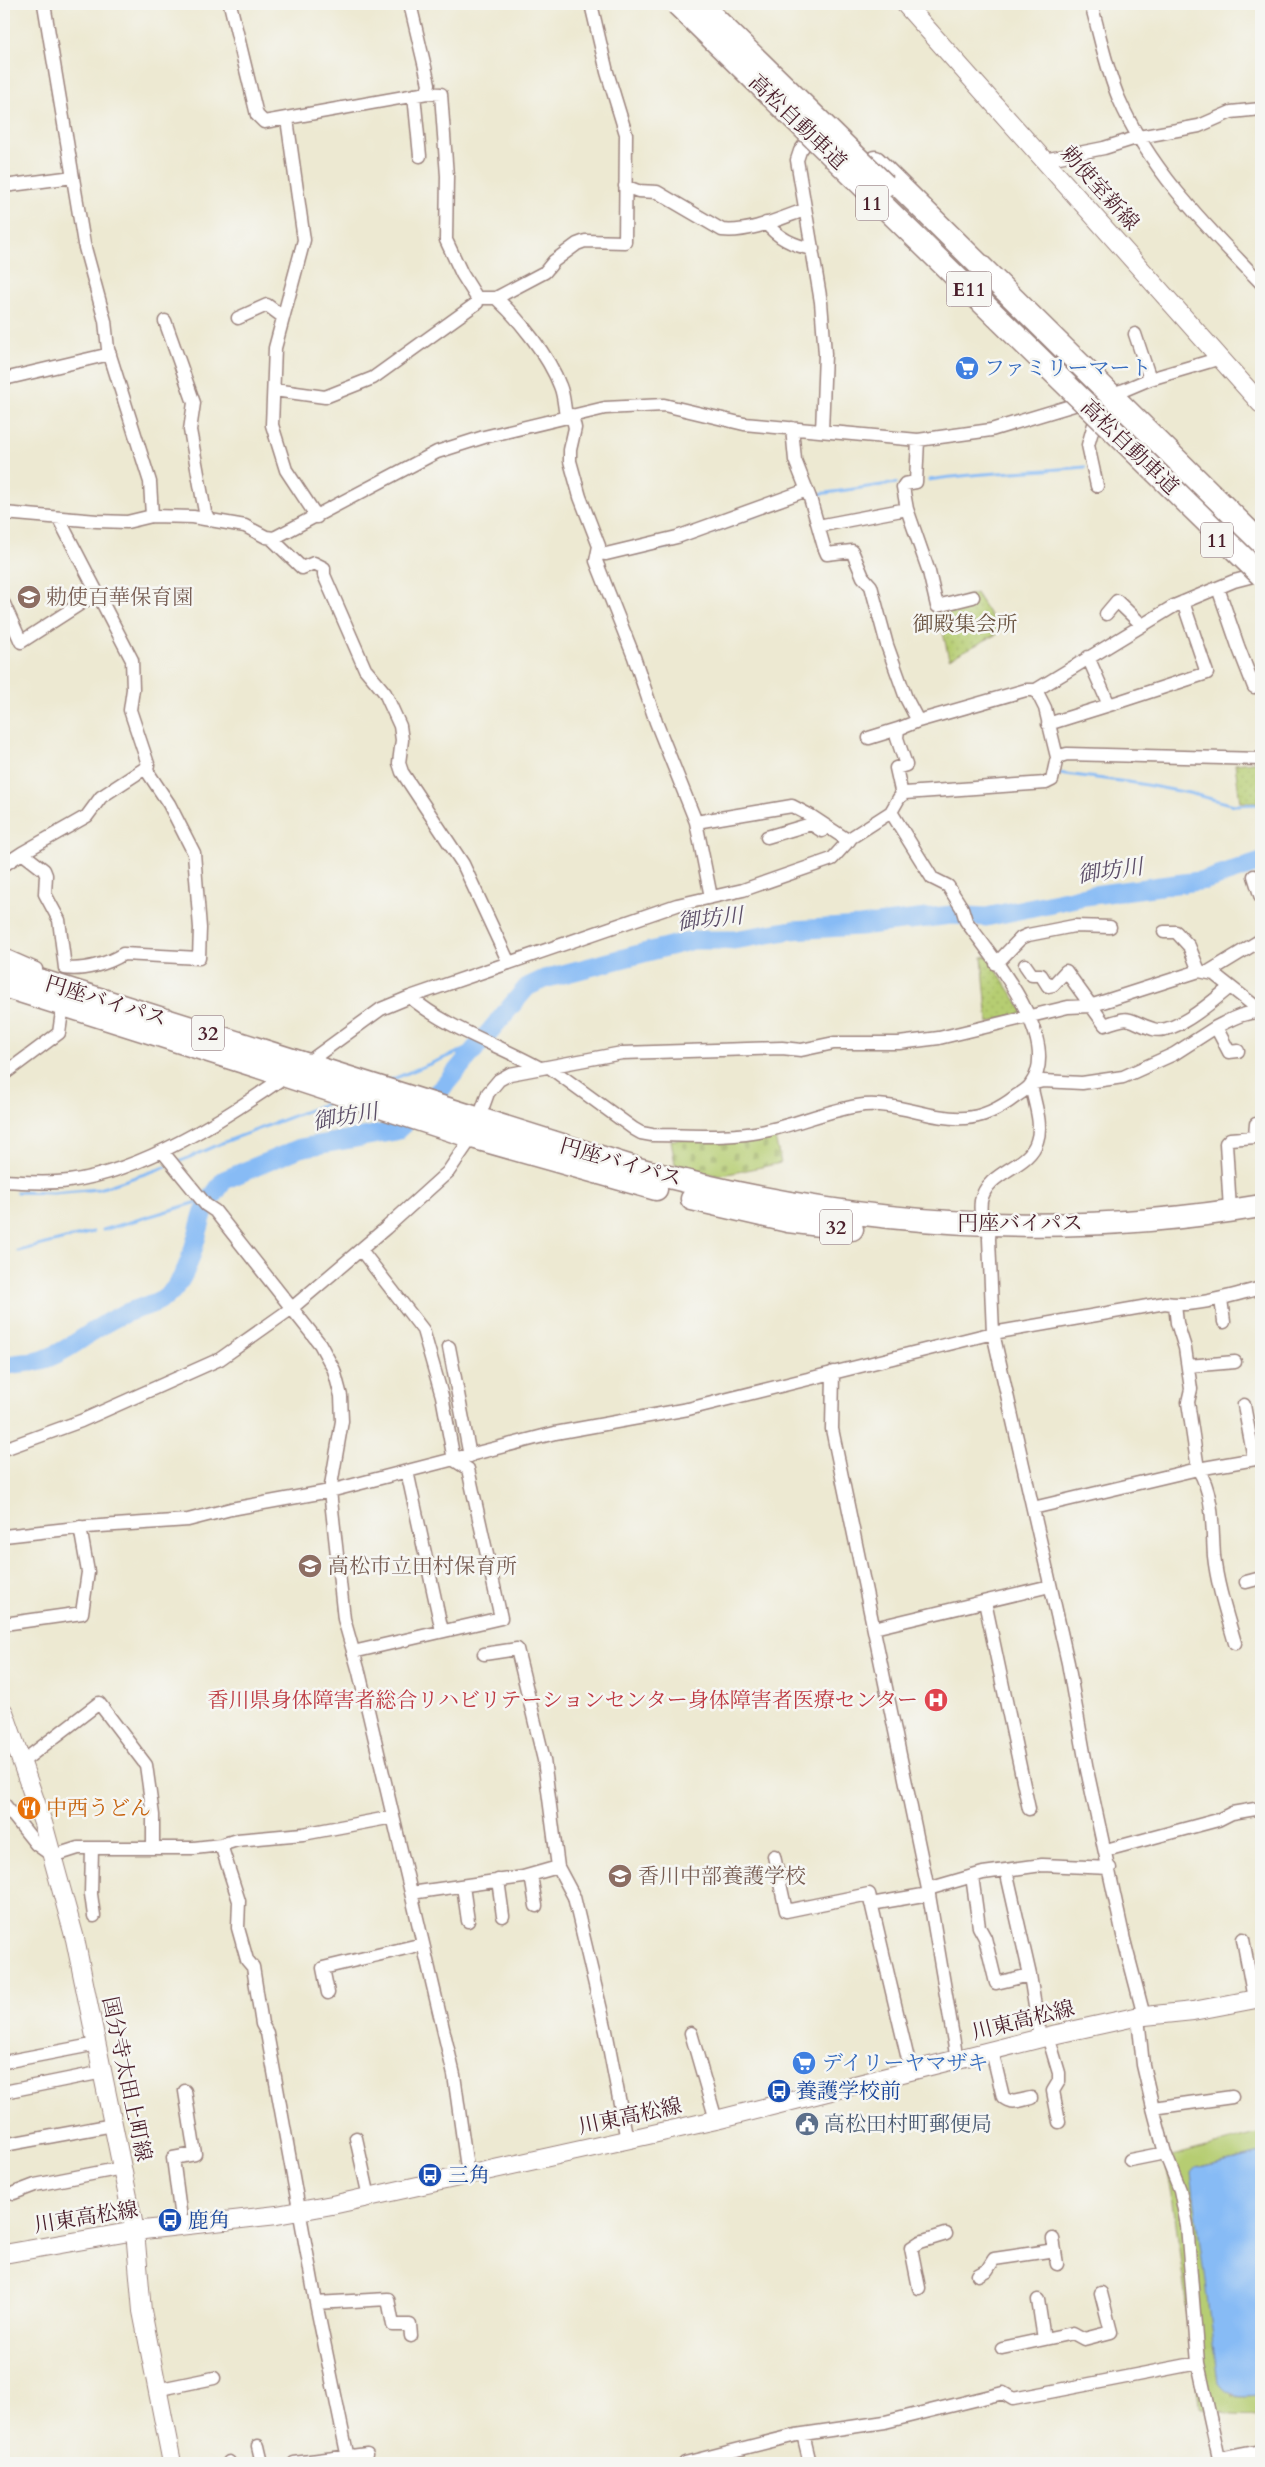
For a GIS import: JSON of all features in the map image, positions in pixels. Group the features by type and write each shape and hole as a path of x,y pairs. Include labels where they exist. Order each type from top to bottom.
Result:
{"highway":[{"name":"11","path":"666,4 808,140 1076,404 1259,577"},
{"name":"高松自動車道","path":"678,4 1259,577"},
{"name":"高松自動車道","path":"700,4 1261,553"},
{"name":"11","path":"713,4 1261,543"},
{"name":"円座バイパス","path":"4,969 310,1061 404,1105"},
{"name":"円座バイパス","path":"4,986 286,1076 404,1105 687,1198 788,1220 938,1238 987,1229 1111,1223 1261,1206"},
{"name":"円座バイパス","path":"987,1229 1112,1238 1261,1220"},
{"path":"1222,2463 1261,2456"}],"main road":[{"name":"勅使室新線","path":"905,4 1261,404"},
{"name":"国分寺太田上町線","path":"5,1720 22,1762 53,1856 75,1939 135,2231 142,2312 172,2463"},
{"name":"川東高松線","path":"4,2254 135,2231 299,2211 369,2197 716,2120 1044,2037 1141,2016 1193,2011 1258,1998"}],"street":[{"path":"44,4 85,249 105,322 110,354 150,482 152,516"},
{"path":"230,4 257,115 264,122 420,94 441,94 447,176 446,240 462,274 477,298 477,303 373,378 325,397 274,390"},
{"path":"410,4 429,84 420,94 420,156"},
{"path":"477,298 496,298 545,272 554,261 577,244 585,241 625,242 626,134 607,72 591,4"},
{"path":"1091,4 1119,98 1139,137 1201,220 1261,283"},
{"path":"1044,160 1104,148 1139,137 1198,126 1231,112 1261,109"},
{"path":"287,119 304,240 275,348 272,425 286,470 317,517"},
{"path":"808,140 800,151 797,160 821,302 825,354 822,430"},
{"path":"4,186 73,178"},
{"path":"625,186 638,191 657,192 722,230 766,223 804,210"},
{"path":"766,223 789,242 812,249"},
{"path":"496,298 523,327 554,372 561,388 569,416 575,428 570,450 570,461 580,497 599,546 596,561 634,658 656,722 696,822 711,897"},
{"path":"238,318 267,305 283,318"},
{"path":"165,321 194,403 190,430 205,512 209,520"},
{"path":"1134,334 1150,380"},
{"path":"4,379 110,354"},
{"path":"271,538 283,535 438,452 484,437 605,408 653,405 725,421 918,440 990,430 1111,394 1221,358"},
{"path":"1095,422 1088,445 1097,486"},
{"path":"792,428 795,460 809,494 827,554 852,551 863,577 871,586 887,645 906,698 918,720"},
{"path":"918,440 916,482 903,486 907,508 929,572 937,606 973,597"},
{"path":"598,553 606,554 677,537 809,494"},
{"path":"818,526 907,508"},
{"path":"4,513 59,519 127,522 152,516 193,517 245,526 271,538 302,568 314,563 324,568 324,575 365,669 385,693 400,726 402,740 399,763 402,772 463,864 509,963"},
{"path":"22,853 44,870 46,875 45,894 59,920 64,968 73,970 82,968 114,960 123,954 199,958 200,928 194,853 169,804 147,771 130,710 133,689 132,660 59,519"},
{"path":"869,738 898,729 918,720 1026,690 1036,690 1088,657 1183,602 1218,588 1259,577"},
{"path":"1218,588 1254,687"},
{"path":"4,604 21,642 97,593"},
{"path":"1106,614 1117,601 1142,625"},
{"path":"1048,724 1206,673 1183,602"},
{"path":"1088,657 1109,705"},
{"path":"4,1181 76,1180 120,1169 162,1151 238,1108 310,1061 380,1009 677,904 743,890 832,858 852,837 891,812 902,795 912,792 1046,783 1052,780 1057,757 1045,708 1036,690"},
{"path":"898,729 898,738 906,765 896,768 902,795"},
{"path":"1057,757 1084,754 1261,759"},
{"path":"4,865 87,816 101,797 147,767"},
{"path":"696,822 792,806 811,816 847,844"},
{"path":"891,812 932,878 948,886 962,908 966,921 1031,1016 1040,1048 1039,1064 1031,1084 1039,1124 1038,1140 1034,1150 989,1184 981,1202 987,1229 993,1333 1050,1586 1141,2016 1143,2065 1165,2153 1180,2190 1187,2225 1198,2363 1222,2463"},
{"path":"767,838 811,824 847,844"},
{"path":"1254,876 1261,898"},
{"path":"996,964 1021,938 1028,935 1074,926 1110,927"},
{"path":"1164,932 1176,932 1189,946 1204,971 1230,987 1261,1012"},
{"path":"4,1449 81,1422 220,1359 292,1308 361,1250 448,1172 475,1128 488,1093 500,1080 510,1074 586,1058 622,1053 782,1048 801,1050 834,1043 898,1043 933,1039 1068,1007 1090,1006 1204,971 1261,940"},
{"path":"4,955 46,974 105,990 310,1061"},
{"path":"1025,965 1032,975 1041,975 1048,986 1053,985 1066,970 1105,1025 1127,1018 1154,1030 1174,1026 1188,1019 1230,987"},
{"path":"410,997 422,1007 484,1041 545,1068 634,1129 641,1133 652,1134 742,1135 863,1105 885,1106 933,1117 967,1118 990,1112 1008,1103 1031,1084 1043,1081 1082,1083 1123,1077 1174,1054 1238,1015 1248,1012 1261,1012"},
{"path":"4,1074 59,1033 63,1005"},
{"path":"1216,1027 1229,1052 1238,1052"},
{"path":"1230,1210 1226,1143 1230,1139 1255,1137 1256,1124"},
{"path":"162,1151 206,1205 215,1211 292,1308 320,1344 334,1370 341,1396 342,1421 330,1491 344,1619 424,1944 454,2075 468,2175"},
{"path":"353,1652 502,1618 468,1469 454,1460 442,1396 423,1330 361,1250"},
{"path":"4,1536 80,1527 188,1520 231,1509 330,1491 555,1433 688,1410 993,1333 1165,1303 1175,1305 1221,1299 1261,1288"},
{"path":"1221,1299 1224,1322"},
{"path":"1175,1305 1177,1323 1188,1366 1191,1389 1188,1402 1198,1469 1204,1478 1213,1521 1214,1555 1235,1643"},
{"path":"449,1347 470,1456"},
{"path":"1188,1366 1235,1362"},
{"path":"833,1372 832,1429 929,1892 957,2060"},
{"path":"1033,1508 1198,1469 1257,1459 1244,1405"},
{"path":"406,1471 442,1631"},
{"path":"4,1624 82,1613 88,1572 80,1527"},
{"path":"1246,1582 1261,1578"},
{"path":"874,1628 1050,1586"},
{"path":"985,1602 1029,1809"},
{"path":"484,1654 517,1649 544,1760 558,1867 574,1897 606,2031 626,2140"},
{"path":"22,1762 99,1703 146,1765 153,1816 153,1847"},
{"path":"4,1804 36,1844 53,1856 78,1848 194,1848 221,1845 237,1840 303,1834 393,1817"},
{"path":"1106,1850 1218,1820 1232,1813 1261,1808"},
{"path":"221,1845 239,1901 238,1928 247,1960 253,1968 262,2024 268,2033 316,2303 348,2460"},
{"path":"92,1848 91,1894 94,1916"},
{"path":"774,1856 786,1911 869,1894 911,2072"},
{"path":"871,1904 929,1892 972,1876 1006,1870 1042,1865 1110,1868"},
{"path":"411,1894 531,1874 558,1867"},
{"path":"1006,1870 1044,2037 1060,2073 1059,2081 1054,2091 1059,2122"},
{"path":"531,1874 536,1906"},
{"path":"972,1876 979,1927 985,1938 996,1983 1030,1976"},
{"path":"498,1880 503,1916"},
{"path":"463,1886 468,1921"},
{"path":"1243,1939 1258,1998"},
{"path":"328,1993 323,1968 424,1944"},
{"path":"690,2033 716,2120"},
{"path":"4,2062 97,2044"},
{"path":"992,2051 1003,2097 1007,2101 1013,2102 1031,2098"},
{"path":"4,2092 103,2072"},
{"path":"182,2226 173,2158 196,2154 185,2091"},
{"path":"1153,2108 1232,2097"},
{"path":"4,2145 114,2125"},
{"path":"356,2138 369,2197"},
{"path":"1130,2160 1165,2153"},
{"path":"14,2193 35,2185 122,2168"},
{"path":"918,2288 911,2248 920,2242 946,2234"},
{"path":"978,2275 986,2270 994,2259 1054,2244 1057,2264"},
{"path":"1002,2348 1073,2333 1084,2340 1111,2332 1101,2293"},
{"path":"316,2303 388,2299 393,2325 410,2325 411,2336"},
{"path":"1038,2300 1044,2339"},
{"path":"685,2463 803,2434 885,2422 1003,2394 1013,2399 1198,2363"},
{"path":"156,2390 214,2378"},
{"path":"803,2434 810,2463"},
{"path":"258,2446 262,2463"},
{"path":"294,2463 348,2460 367,2454"}],"green space":[{"name":"御殿集会所","path":"976,593 1001,632 949,659 937,606"},
{"path":"1261,761 1261,802 1240,802 1235,764"},
{"path":"987,956 1024,1012 988,1023 982,957"},
{"path":"771,1134 775,1138 781,1163 718,1176 675,1164 671,1140"},
{"path":"1261,2133 1261,2153 1195,2168 1231,2396 1261,2395 1261,2415 1232,2414 1201,2408 1199,2403 1172,2194 1166,2165 1172,2156"}],"water":[{"path":"1261,2153 1261,2395 1242,2396 1227,2392 1218,2383 1191,2173 1195,2168"}],"waterway":[{"path":"929,480 968,475 1085,467"},
{"path":"812,495 896,483"},
{"path":"637,554 681,544 764,512"},
{"path":"1058,773 1135,783 1189,793 1234,805 1261,804"},
{"name":"御坊川","path":"213,1196 224,1180 300,1148 396,1131 443,1087 527,987 544,979 693,940 734,940 792,930 860,926 951,915 986,917 1085,896 1206,880 1261,862"},
{"path":"388,1081 459,1052 477,1047"},
{"path":"181,1161 222,1143 333,1101"},
{"path":"17,1192 53,1193 99,1189 166,1167"},
{"name":"御坊川","path":"207,1199 213,1196"},
{"path":"103,1230 198,1202"},
{"name":"御坊川","path":"4,1366 40,1361 55,1355 108,1322 155,1303 168,1295 185,1272 204,1211"},
{"path":"18,1251 93,1232"},
{"path":"4,1255 8,1254"}],"place":[{"name":"ファミリーマート","path":"967,368"},
{"name":"勅使百華保育園","path":"29,597"},
{"name":"高松市立田村保育所","path":"310,1566"},
{"name":"香川県身体障害者総合リハビリテーションセンター身体障害者医療センター","path":"936,1700"},
{"name":"中西うどん","path":"29,1808"},
{"name":"香川中部養護学校","path":"620,1876"},
{"name":"デイリーヤマザキ","path":"804,2063"},
{"name":"養護学校前","path":"779,2091"},
{"name":"高松田村町郵便局","path":"807,2124"},
{"name":"三角","path":"430,2175"},
{"name":"鹿角","path":"170,2220"}]}
